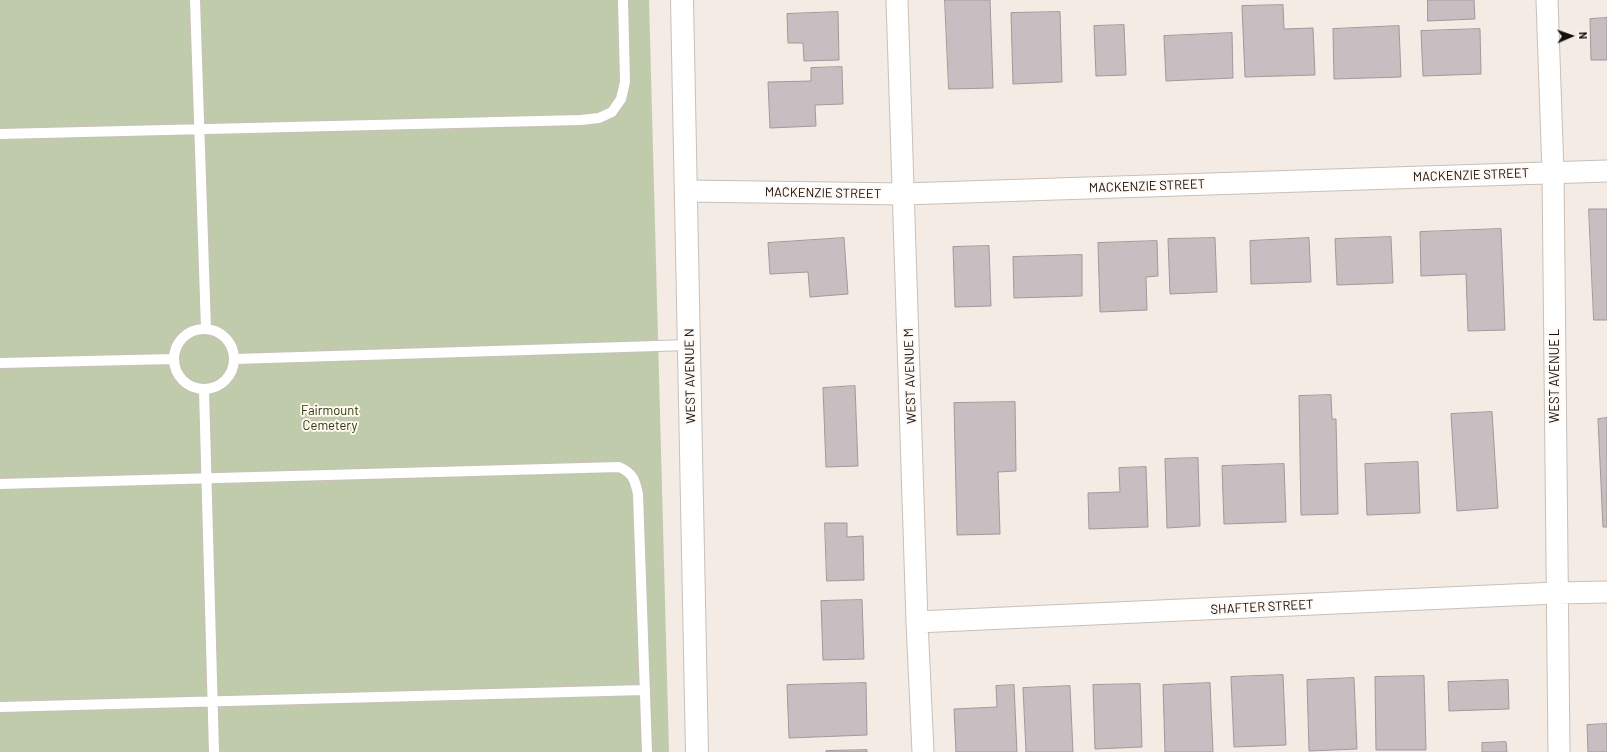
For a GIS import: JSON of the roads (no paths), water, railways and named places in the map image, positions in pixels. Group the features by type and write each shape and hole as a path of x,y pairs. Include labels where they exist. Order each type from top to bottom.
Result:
{"main road":[{"name":"WEST AVENUE N","path":"682,0 697,752"}],"street":[{"name":"WEST AVENUE M","path":"897,0 917,622 923,752"},
{"name":"WEST AVENUE L","path":"1546,0 1553,172 1558,752"},
{"name":"MACKENZIE STREET","path":"686,191 904,194 1607,171"},
{"name":"SHAFTER STREET","path":"917,622 1556,593 1607,592"}],"lane":[{"path":"194,0 206,329"},
{"path":"0,134 581,120 599,118 612,112 615,108 621,99 625,82 623,0"},
{"path":"199,329 206,329 219,333 227,339 233,348 235,359 229,377 222,384 214,389 194,389 179,377 175,368 174,359 176,348 181,339 189,332 199,329"},
{"path":"235,359 689,345"},
{"path":"0,363 174,359"},
{"path":"204,390 214,752"},
{"path":"0,484 619,467 628,470 634,478 638,494 648,752"},
{"path":"0,707 645,690"}],"park label":[{"name":"Fairmount Cemetery","path":"330,418"}]}
